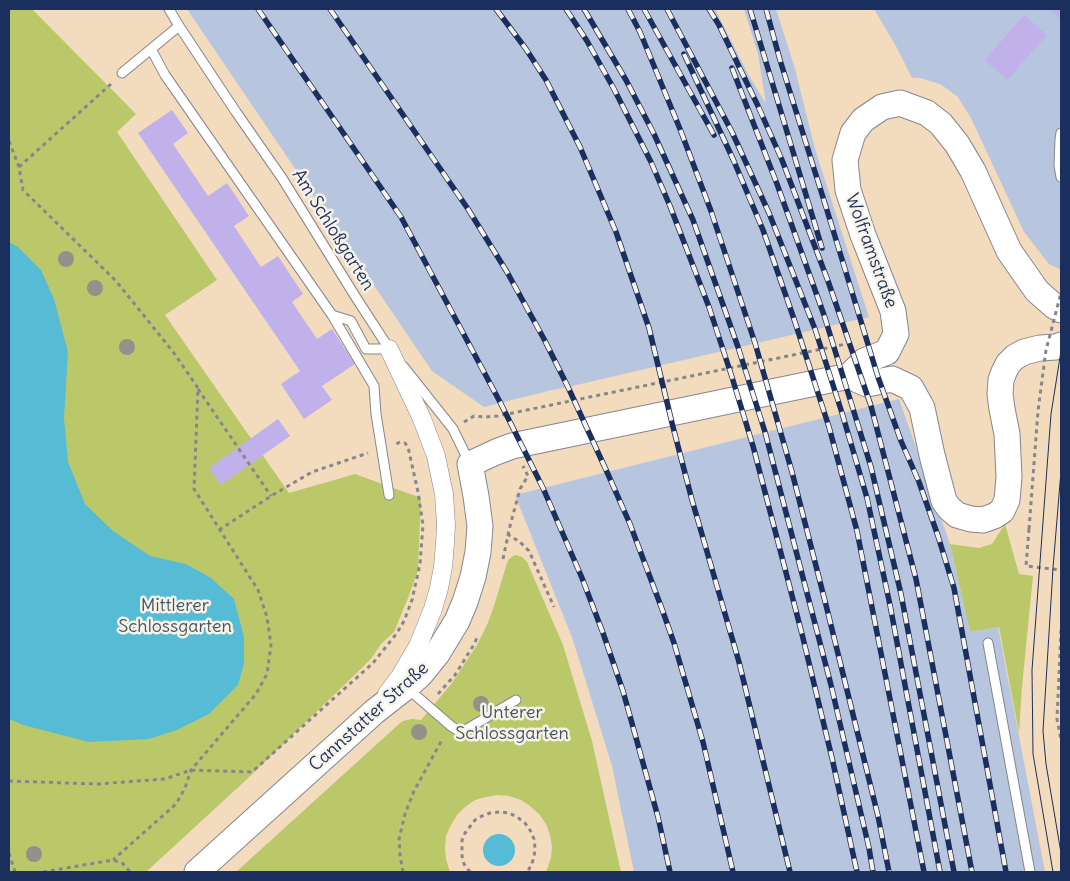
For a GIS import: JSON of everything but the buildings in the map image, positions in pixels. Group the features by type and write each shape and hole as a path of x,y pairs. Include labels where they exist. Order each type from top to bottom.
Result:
{"main road":[{"name":"Wolframstraße","path":"470,464 512,446 849,376 864,361 887,352 896,334 893,311 863,235 848,190 846,170 846,160 853,134 863,120 882,107 900,103 928,113 941,124 957,144 973,171 1009,251 1037,291 1061,310"},
{"name":"Wolframstraße","path":"849,376 867,384 892,379 911,388 922,408 944,501 957,515 983,520 1002,511 1007,500 1010,477 1007,434 1000,394 1004,372 1008,364 1024,352 1040,348 1059,347"},
{"name":"Cannstatter Straße","path":"197,872 374,712 406,688 420,675 437,654 457,621 465,602 478,552 480,526 470,464"}],"street":[{"path":"374,712 399,678 418,646 426,628 439,588 446,544 444,494 436,456 422,419 389,349"}],"lane":[{"name":"Am Schloßgarten","path":"170,10 236,112 282,178 389,349 416,380 453,429 470,464"},
{"path":"122,73 179,26"},
{"path":"151,50 165,74 332,315 374,386 376,414 389,495"},
{"path":"1061,133 1059,165 1061,178"},
{"path":"332,315 350,322 366,349 389,349"},
{"path":"988,643 1030,872"},
{"path":"406,688 457,730 464,730 516,700"}],"path":[{"path":"19,168 122,73"},
{"path":"9,141 19,168 23,190 116,280 174,353 271,496"},
{"path":"1061,293 1046,350 1038,411 1026,566 1061,570"},
{"path":"474,416 498,416 854,342"},
{"path":"43,872 113,860 176,804 186,788 190,770 256,694 267,674 272,645 258,590 194,489 198,388"},
{"path":"9,781 97,784 165,779 190,770 252,772 373,663 404,622 412,600 420,564 423,525 418,492 408,447 405,443 400,442 312,472 219,530"},
{"path":"510,526 520,489 528,476"},
{"path":"479,531 504,533 515,538 524,546 532,556 554,607"},
{"path":"1061,630 1057,719 1061,740"},
{"path":"402,872 400,839 406,814 414,791 451,726"},
{"path":"470,872 464,864 462,856 462,840 465,833 475,820 490,813 500,812 509,813 517,817 530,830 535,848 531,866 527,872"},
{"path":"9,853 15,872 9,871"},
{"path":"113,860 122,864 130,872"}],"shaded area":[{"path":"187,9 715,9 748,74 766,104 758,54 744,9 776,9 795,69 815,149 869,317 484,407 432,371"},
{"path":"874,9 1061,9 1061,270 1049,264 1024,232 971,118 957,96 940,84 920,78 912,78"},
{"path":"899,399 950,544 970,632 998,627 1045,872 634,872 612,766 573,640 515,495"}],"green space":[{"name":"Mittlerer Schlossgarten","path":"9,9 35,9 33,10 136,114 117,132 217,280 165,315 289,493 355,474 421,498 418,570 394,632 381,644 371,659 245,781 146,872 9,872"},
{"path":"1005,524 1019,574 1033,576 1019,733 999,627 970,632 950,544 979,548 992,544"},
{"name":"Unterer Schlossgarten","path":"515,555 522,557 527,562 563,645 592,741 621,872 546,872 551,858 552,846 546,824 539,814 521,800 498,795 475,800 457,815 446,836 446,859 450,872 236,872 399,724 412,719 421,720 452,683 477,645 494,606 507,563"}],"water":[{"path":"9,242 18,247 41,270 54,299 68,352 64,418 68,462 85,504 113,531 150,556 186,564 211,578 234,599 244,637 244,664 238,685 209,714 177,730 149,739 89,742 23,725 9,719"},
{"path":"499,834 511,838 515,850 511,862 499,866 487,862 483,850 487,838"}],"tram line":[{"path":"1053,872 1033,754 1032,670 1051,414 1061,351"},
{"path":"1061,471 1043,731 1046,764 1061,853"}],"railway":[{"path":"258,9 401,217 500,402 543,488 582,578 623,691 658,817 670,872"},
{"path":"330,9 468,209 507,272 568,387 630,524 674,643 703,742 733,872"},
{"path":"496,9 546,80 580,147 616,232 649,328 692,500 739,662 790,872"},
{"path":"566,9 587,41 614,89 651,162 709,307 753,446 802,634 857,872"},
{"path":"584,9 626,80 654,134 693,220 738,347 765,432 831,685 873,872"},
{"path":"628,9 640,32 680,129 711,211 755,343 792,472 827,609 878,816 889,872"},
{"path":"644,9 714,135"},
{"path":"667,9 732,132 769,213 815,329 842,413 867,498 890,605 940,872"},
{"path":"709,9 719,25 782,160 828,281 871,406 916,579 972,872"},
{"path":"750,9 822,248"},
{"path":"766,9 878,377 901,441 919,482 954,588 1006,872"},
{"path":"684,54 733,159 763,230 829,427 857,531 924,872"},
{"path":"732,68 777,184 824,315 871,467 901,594 954,872"}]}
